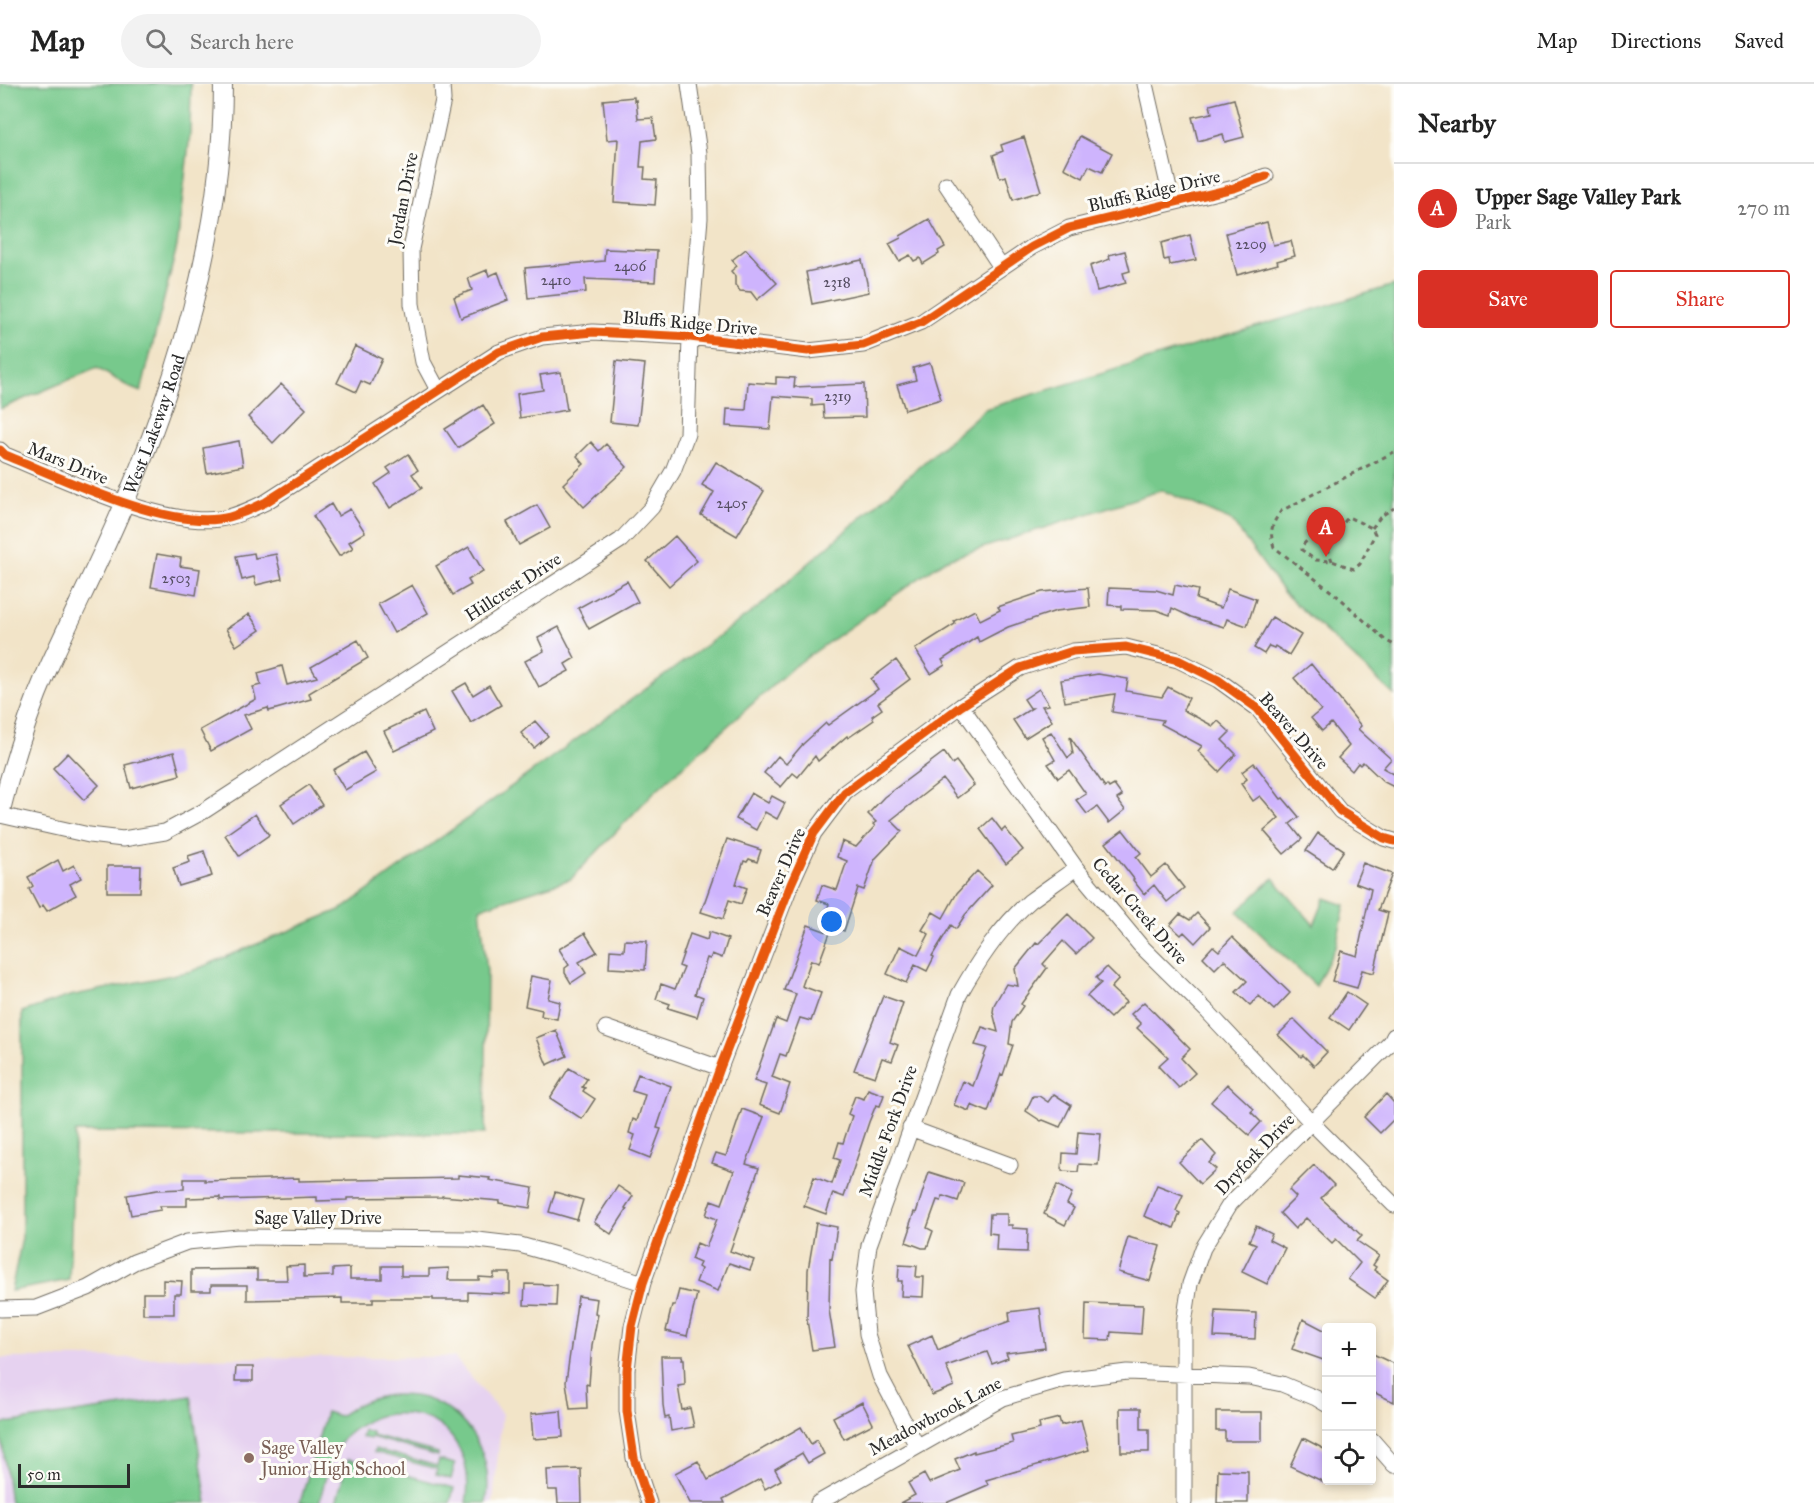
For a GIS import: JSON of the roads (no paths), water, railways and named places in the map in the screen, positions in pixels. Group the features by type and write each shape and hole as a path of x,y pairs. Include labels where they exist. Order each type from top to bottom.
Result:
{"street":[{"name":"West Lakeway Road","path":"0,814 9,777 46,674 125,502 163,405 194,297 208,236 217,176 223,84"},
{"name":"Jordan Drive","path":"438,390 423,362 412,304 411,249 442,100 442,84"},
{"name":"Hillcrest Drive","path":"0,814 89,836 123,839 165,832 204,811 621,540 652,507 673,471 687,434 690,337 700,218 699,153 689,84"},
{"path":"1144,84 1172,202"},
{"name":"Bluffs Ridge Drive","path":"125,502 176,518 220,519 242,513 266,502 499,352 542,337 593,332 690,337 808,351 863,345 921,322 1032,247 1069,228 1234,188 1266,176"},
{"path":"946,184 1001,267"},
{"name":"Mars Drive","path":"0,450 4,455 125,502"},
{"name":"Beaver Drive","path":"649,1503 634,1458 627,1411 627,1370 632,1326 643,1283 720,1068 791,884 814,833 844,792 961,706 1020,668 1073,651 1126,647 1178,660 1218,680 1257,708 1340,811 1394,842"},
{"name":"Cedar Creek Drive","path":"961,706 1076,868 1140,945 1208,1012 1312,1123 1394,1205"},
{"name":"Middle Fork Drive","path":"917,1446 880,1376 867,1334 863,1292 868,1245 959,995 979,960 1006,926 1029,902 1076,868"},
{"path":"606,1028 720,1068"},
{"name":"Dryfork Drive","path":"1184,1503 1184,1323 1190,1284 1203,1248 1230,1204 1393,1040"},
{"path":"910,1128 1010,1165"},
{"name":"Sage Valley Drive","path":"0,1309 36,1308 88,1288 134,1262 187,1242 238,1237 469,1239 520,1245 643,1283"},
{"name":"Meadowbrook Lane","path":"818,1503 1003,1398 1064,1380 1127,1372 1249,1377 1282,1384 1322,1402"},
{"path":"1376,1446 1394,1466"}],"place":[{"name":"Upper Sage Valley Park","path":"1326,557"},
{"name":"Sage Valley Junior High School","path":"249,1458"}]}
